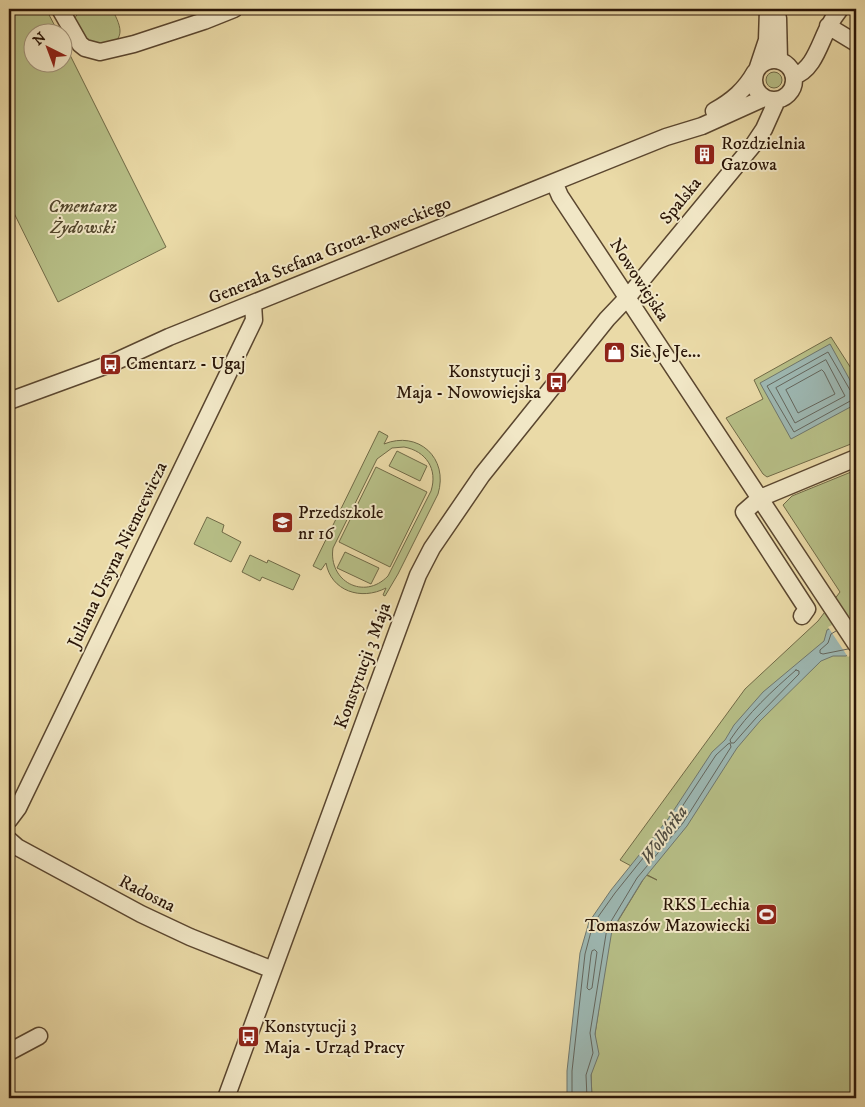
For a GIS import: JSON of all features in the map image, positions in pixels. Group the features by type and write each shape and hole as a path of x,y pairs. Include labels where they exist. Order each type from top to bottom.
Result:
{"street":[{"path":"60,9 74,36 85,48 100,52 196,24 234,9"},
{"path":"768,9 767,40 756,70 754,84 756,90 770,99 783,98 792,89 794,76 788,66 781,61"},
{"path":"778,9 781,61"},
{"path":"756,70 768,60 797,60 804,56 840,9"},
{"path":"828,26 856,43"},
{"path":"794,76 800,74 808,66 823,41 828,26"},
{"name":"Generała Stefana Grota-Roweckiego","path":"666,137 727,103 748,85 756,70"},
{"name":"Generała Stefana Grota-Roweckiego","path":"9,401 110,364 169,337 666,137 702,126 770,99"},
{"name":"Spalska","path":"627,298 754,144 764,129 770,99"},
{"name":"Nowowiejska","path":"554,182 560,196 856,644"},
{"name":"Konstytucji 3 Maja","path":"226,1098 424,561 482,476 607,318 627,298"},
{"name":"Juliana Ursyna Niemcewicza","path":"9,820 22,800 254,320 253,304"},
{"path":"802,616 807,609 744,512 760,498 856,458"},
{"name":"Radosna","path":"9,840 17,847 141,914 190,937 273,970"},
{"path":"9,1052 39,1036"}],"green space":[{"name":"Cmentarz Żydowski","path":"9,9 46,9 53,22 22,22 22,72 72,72 72,59 166,247 58,302 9,203"},
{"path":"87,9 112,9 120,28 116,40 100,46 87,40 79,32 75,18 79,13"},
{"path":"771,72 777,72 782,77 780,86 771,88 766,83 766,77"},
{"path":"831,337 856,376 856,442 767,477 763,474 726,418 763,399 754,380"},
{"path":"379,431 388,436 384,444 408,441 419,444 428,450 435,459 439,469 438,494 385,596 383,595 386,588 367,594 348,591 334,581 326,563 321,570 313,566","holes":["404,447 412,449 424,457 431,468 433,475 431,491 388,576 379,583 369,587 359,587 350,584 336,570 333,560 333,548 377,459 392,448"]},
{"path":"397,451 427,466 420,481 389,466"},
{"path":"376,467 427,492 390,567 339,542"},
{"path":"856,470 856,1098 592,1098 591,1075 595,1034 610,934 646,875 657,880 620,860 745,689 818,621 840,592 783,505 792,496"},
{"path":"207,517 224,525 222,532 241,542 231,562 194,544"},
{"path":"345,552 379,568 371,584 337,568"},
{"path":"250,555 267,563 268,560 300,575 293,590 262,577 260,581 242,572"}],"water":[{"path":"830,344 856,391 856,404 791,439 760,383"},
{"name":"Wolbórka","path":"856,616 856,649 846,656 833,656 821,661 760,721 737,748 687,826 642,881 612,930 595,1034 599,1054 591,1075 592,1098 567,1098 567,1071 580,953 589,922 611,890 668,819 712,752 725,740 734,725 763,692 824,641 827,630"}],"pier":[{"path":"850,616 856,626 856,652 848,657 828,627"}],"place":[{"name":"Rozdzielnia Gazowa","path":"705,154"},
{"name":"Sie Je Je...","path":"614,352"},
{"name":"Cmentarz - Ugaj","path":"110,364"},
{"name":"Konstytucji 3 Maja - Nowowiejska","path":"557,382"},
{"name":"Przedszkole nr 16","path":"282,523"},
{"name":"RKS Lechia Tomaszów Mazowiecki","path":"766,915"},
{"name":"Konstytucji 3 Maja - Urząd Pracy","path":"248,1037"}]}
